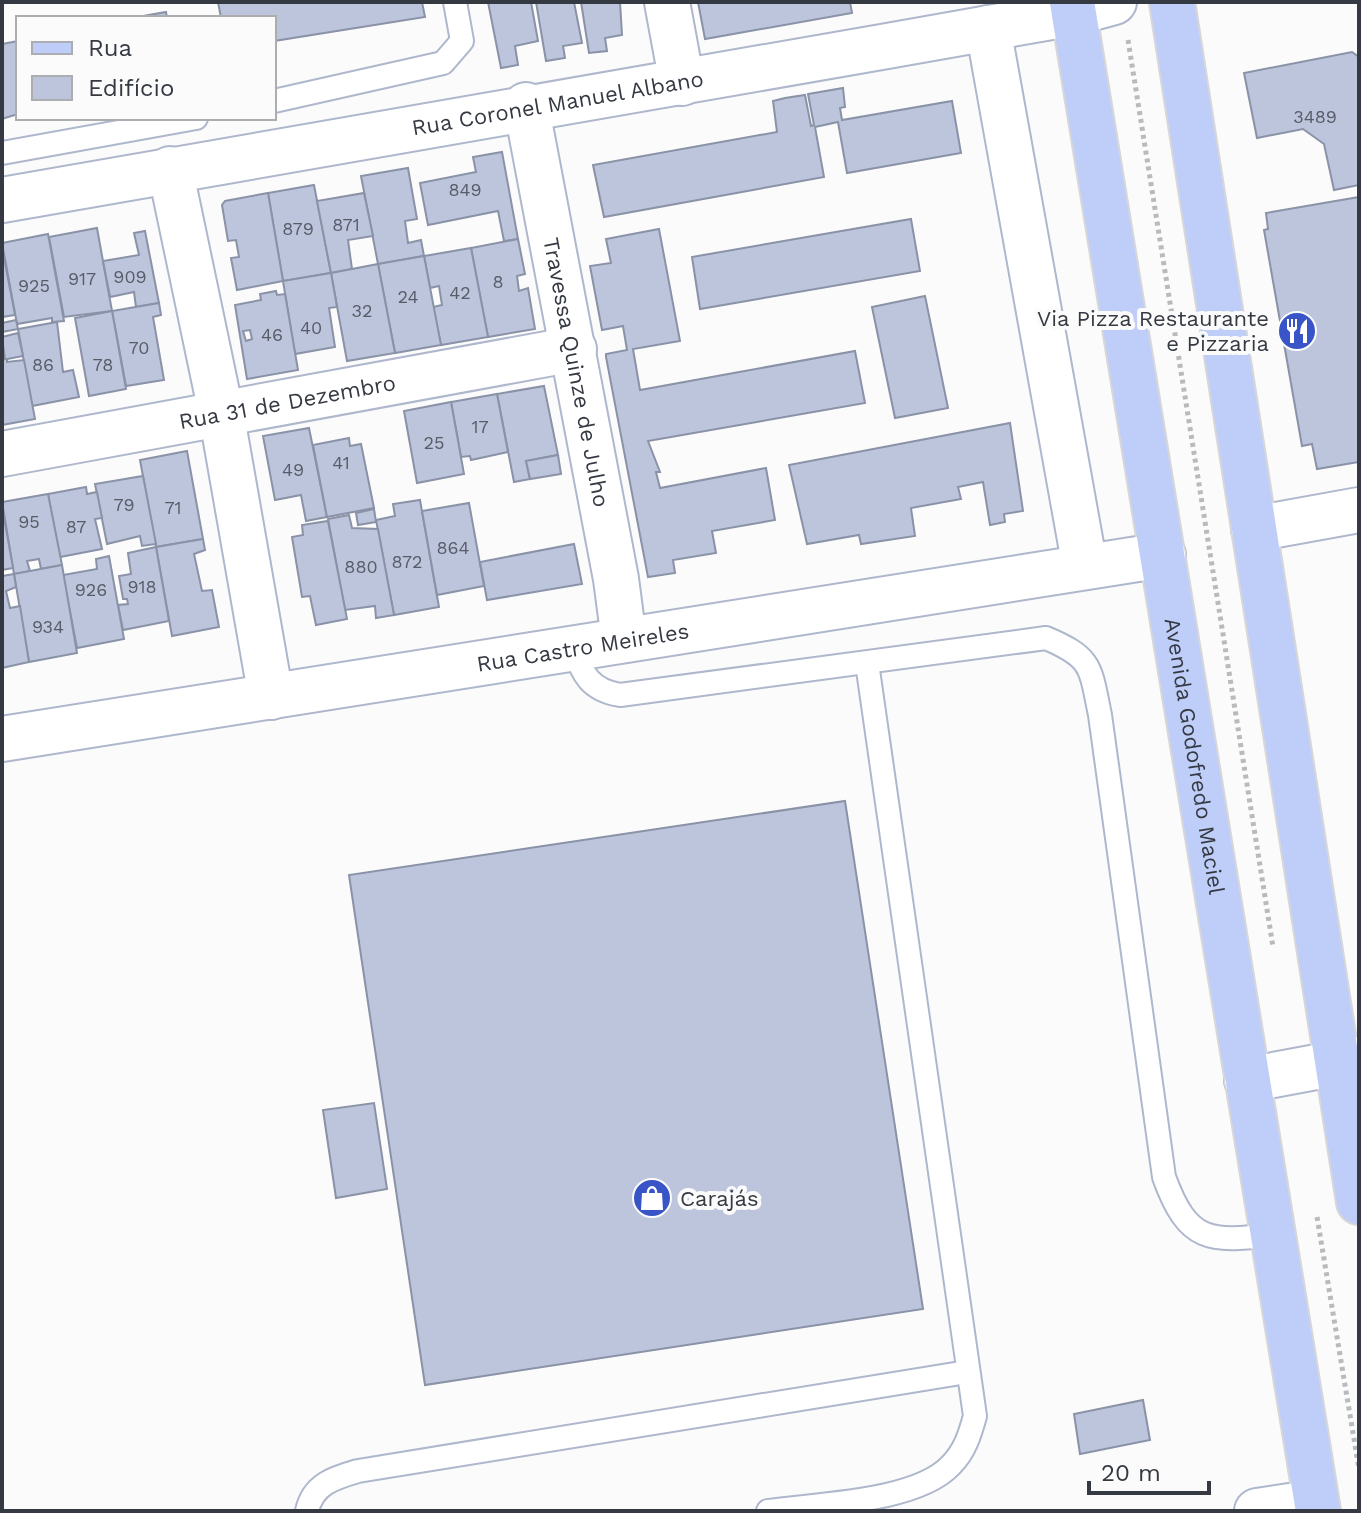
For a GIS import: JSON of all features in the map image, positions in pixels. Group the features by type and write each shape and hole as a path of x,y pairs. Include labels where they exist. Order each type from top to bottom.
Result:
{"main road":[{"path":"1172,2 1254,529 1348,1061 1359,1202"},
{"name":"Avenida Godofredo Maciel","path":"1097,12 1163,555 1317,1507"}],"street":[{"path":"667,2 682,83"},
{"name":"Rua Coronel Manuel Albano","path":"2,200 526,105 682,83 988,28 1097,12"},
{"path":"988,28 1085,567"},
{"name":"Travessa Quinze de Julho","path":"526,105 574,349 624,640"},
{"path":"170,169 221,412 271,697"},
{"name":"Rua 31 de Dezembro","path":"2,454 574,349"},
{"path":"1254,529 1359,510"},
{"name":"Rua Castro Meireles","path":"2,739 1163,555"},
{"path":"1247,1080 1348,1061"},
{"path":"1257,1511 1317,1507"}],"lane":[{"path":"276,101 443,63 462,41 455,2"},
{"path":"2,153 185,120"},
{"path":"573,647 590,684 603,692 620,695 1046,638 1080,652 1092,675 1100,715 1164,1177 1173,1202 1204,1236 1223,1240 1273,1235"},
{"path":"768,1511 887,1494 922,1485 950,1467 968,1442 975,1416 867,663"},
{"path":"307,1511 310,1497 330,1479 358,1471 967,1372"}],"path":[{"path":"1097,12 1275,961"},
{"path":"1316,1209 1359,1469"}],"building":[{"path":"218,2 422,2 425,17 276,41 276,16 221,16"},
{"path":"488,2 531,2 538,41 515,46 518,65 501,68"},
{"path":"536,2 574,2 582,43 563,46 565,58 546,61"},
{"path":"581,2 620,2 622,35 605,38 607,51 589,53"},
{"path":"698,2 850,2 852,13 705,39"},
{"path":"166,12 167,16 143,16"},
{"path":"16,41 16,115 2,119 2,44"},
{"path":"1352,52 1359,57 1359,185 1334,190 1324,144 1303,129 1257,138 1244,73"},
{"path":"843,88 845,107 840,108 842,120 952,101 961,153 847,173 838,122 815,127 824,177 604,217 593,165 777,132 773,101 785,98 805,95 811,126 814,125 808,94"},
{"path":"502,152 518,239 504,241 498,211 428,225 420,183 476,172 473,157"},
{"path":"408,168 417,219 405,221 408,243 421,240 424,256 378,264 361,176"},
{"path":"314,185 331,273 283,281 268,193"},
{"path":"268,193 283,281 237,290 231,258 239,257 236,240 228,241 222,205 225,201"},
{"path":"364,193 373,236 348,240 352,269 331,273 317,201"},
{"path":"1359,197 1359,462 1317,469 1312,444 1302,446 1264,230 1268,229 1266,213"},
{"path":"911,219 920,271 700,309 692,257"},
{"path":"97,228 112,311 64,317 49,237"},
{"path":"659,229 680,341 633,349 640,390 855,351 865,403 648,441 660,472 656,472 660,488 766,468 775,520 712,531 716,553 673,560 675,573 648,577 606,357 606,354 627,350 623,326 602,330 590,266 611,263 606,239"},
{"path":"145,231 159,303 136,307 134,292 110,297 103,261 139,255 134,233"},
{"path":"48,234 64,321 52,322 52,318 17,324 2,243"},
{"path":"518,239 525,274 517,276 519,291 528,288 535,329 488,337 471,248"},
{"path":"2,247 15,315 2,317"},
{"path":"471,248 488,337 441,345 433,307 442,305 439,286 430,288 424,256"},
{"path":"424,256 441,345 395,353 378,264"},
{"path":"378,264 395,353 347,361 331,273"},
{"path":"331,273 337,307 329,308 335,347 295,354 283,281"},
{"path":"276,291 277,295 285,294 298,370 247,379 235,305 261,300 260,294","holes":["250,330 252,339 246,341 243,331"]},
{"path":"925,296 948,408 895,418 872,307"},
{"path":"159,303 161,315 153,317 164,380 126,386 112,311"},
{"path":"112,311 126,389 89,396 75,318"},
{"path":"16,320 18,329 2,332 2,323"},
{"path":"57,322 63,372 73,370 79,397 32,406 18,329"},
{"path":"18,333 23,356 7,359 7,362 24,360 35,419 2,425 2,360 5,359 2,337"},
{"path":"544,386 558,455 526,461 530,479 514,482 497,394"},
{"path":"497,394 508,452 471,460 470,456 461,457 451,402"},
{"path":"451,402 464,474 417,483 404,411"},
{"path":"1010,423 1023,511 1004,514 1005,522 990,525 983,482 958,487 961,499 911,508 915,536 861,544 859,535 807,544 789,465"},
{"path":"309,428 327,517 306,521 301,495 275,500 263,436"},
{"path":"349,438 350,446 361,444 374,508 327,517 313,445"},
{"path":"187,451 203,539 156,547 140,460"},
{"path":"558,455 561,474 530,479 526,461"},
{"path":"143,476 156,544 142,546 140,536 107,544 95,484"},
{"path":"86,487 87,494 97,492 102,518 95,519 102,549 60,557 48,494"},
{"path":"48,494 62,565 41,569 39,559 27,561 30,571 14,574 2,502"},
{"path":"420,500 439,607 394,615 376,520 395,516 393,504"},
{"path":"469,503 484,586 437,595 422,511"},
{"path":"2,506 13,568 2,570"},
{"path":"374,509 376,522 358,525 356,513"},
{"path":"349,515 352,528 378,529 394,615 376,618 375,606 345,610 328,519"},
{"path":"328,521 347,619 316,625 310,596 302,597 292,537 303,535 302,525"},
{"path":"203,539 205,550 194,554 202,591 212,590 219,627 172,636 156,547"},
{"path":"574,544 582,584 487,600 480,562"},
{"path":"156,547 169,621 123,630 118,605 128,604 127,599 123,599 119,576 131,574 128,553"},
{"path":"109,556 124,639 77,648 63,575 97,569 96,559"},
{"path":"62,565 77,653 29,662 14,574"},
{"path":"14,574 16,587 6,591 10,608 20,606 29,662 2,668 2,576"},
{"name":"Carajás","path":"845,801 923,1309 425,1385 349,875"},
{"path":"374,1103 387,1189 336,1198 323,1110"},
{"path":"1143,1400 1150,1440 1080,1454 1074,1414"}],"place":[{"name":"Via Pizza Restaurante e Pizzaria","path":"1297,331"},
{"name":"Carajás","path":"652,1198"}]}
